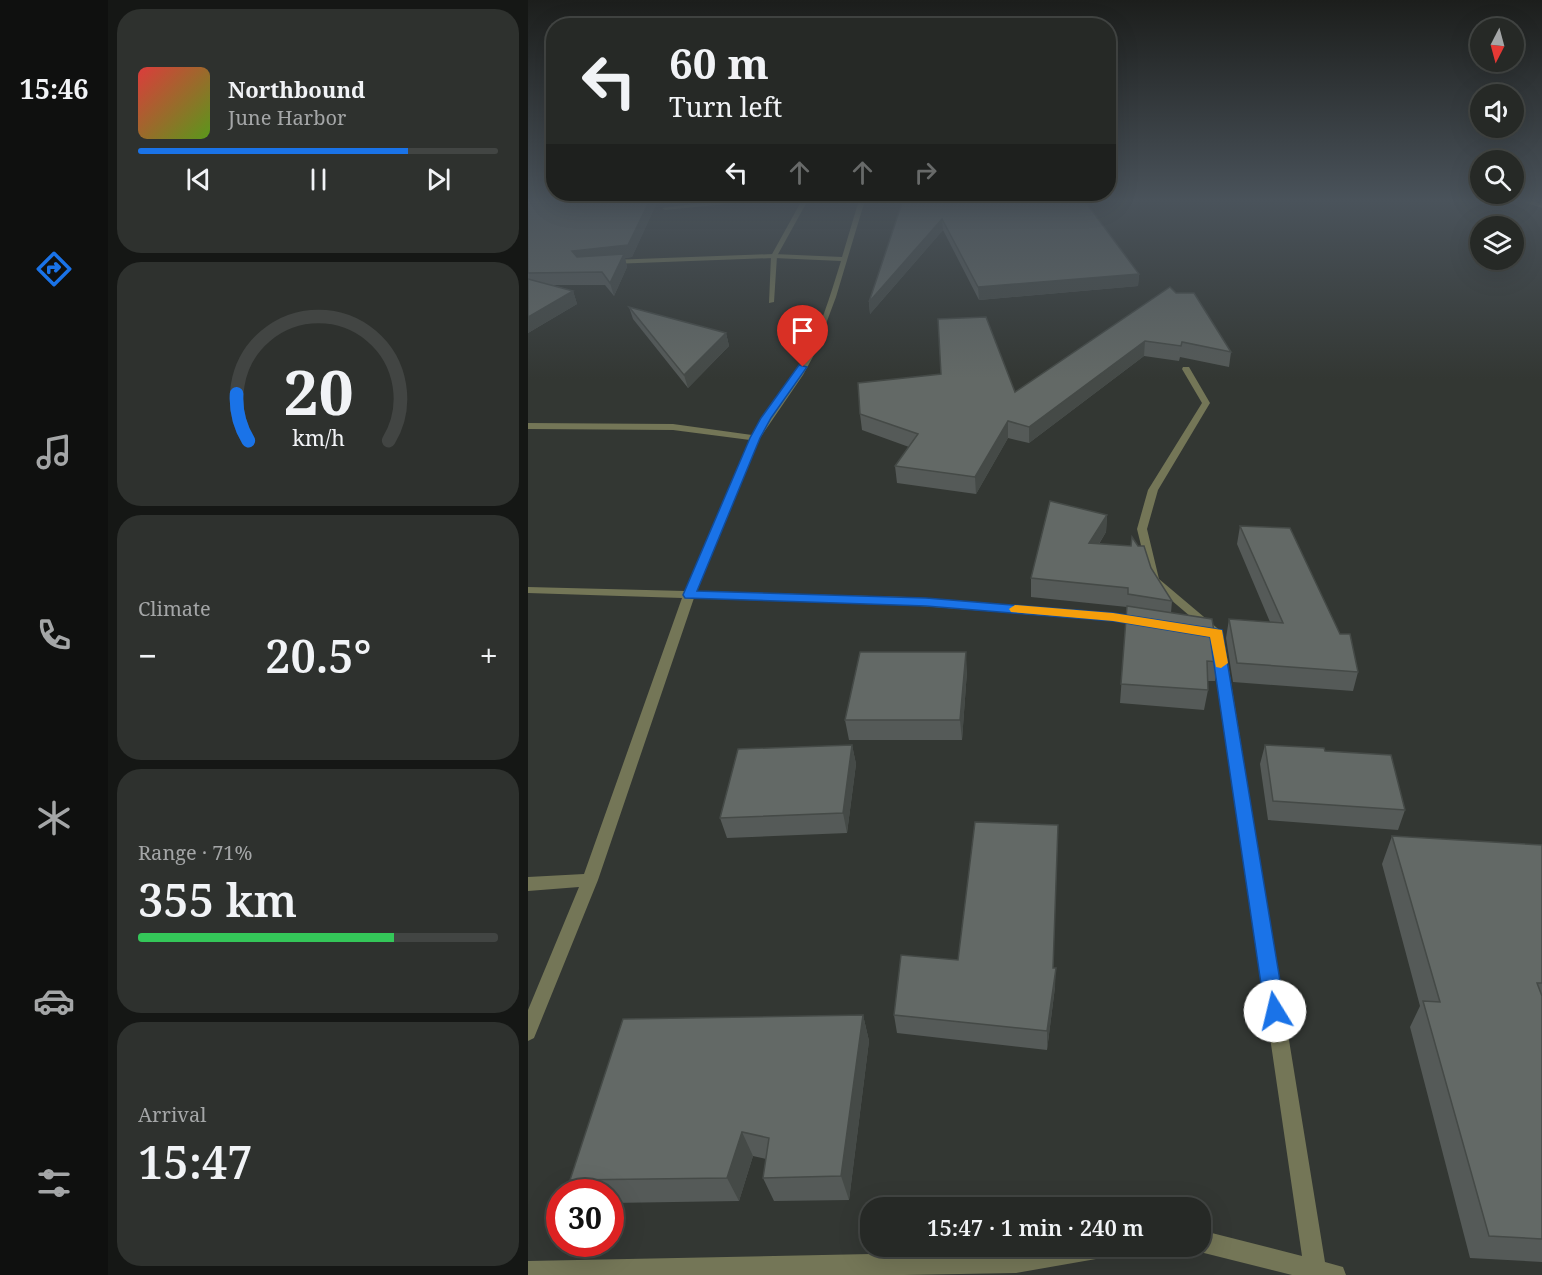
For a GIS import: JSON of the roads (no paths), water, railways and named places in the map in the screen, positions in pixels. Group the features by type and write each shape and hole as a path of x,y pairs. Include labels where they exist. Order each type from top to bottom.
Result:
{"street":[{"path":"601,263 688,260"},
{"path":"771,302 774,260"},
{"path":"528,1032 590,880 689,595 755,438 766,418 810,355 843,260"},
{"path":"1186,369 1206,402 1153,490 1142,529 1154,580 1217,633 1322,1273 1211,1244"},
{"path":"528,426 673,427 755,438"},
{"path":"528,590 907,601 1102,616 1148,622"},
{"path":"1194,630 1217,633"},
{"path":"528,884 590,880"},
{"path":"528,1272 1016,1262 1045,1257"}]}
